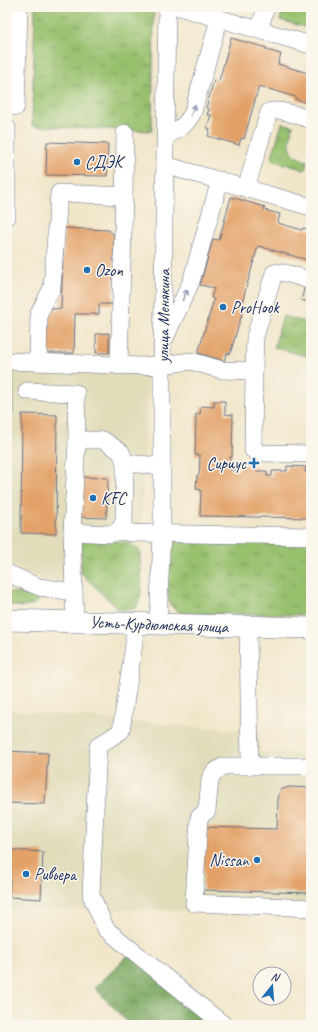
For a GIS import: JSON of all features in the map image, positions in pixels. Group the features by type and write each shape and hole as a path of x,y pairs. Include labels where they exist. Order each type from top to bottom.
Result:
{"main road":[{"name":"Усть-Курдюмская улица","path":"7,620 311,628"}],"street":[{"name":"улица Менякина","path":"158,625 162,533 162,343 167,7"},
{"path":"178,7 311,45"},
{"path":"259,30 266,7"},
{"path":"7,13 19,13 16,107"},
{"path":"166,136 188,122 193,112 219,19"},
{"path":"246,188 269,112 272,110 279,111 311,120"},
{"path":"7,128 7,217"},
{"path":"119,366 126,133"},
{"path":"165,164 311,206"},
{"path":"162,343 191,282 220,180"},
{"path":"38,362 39,313 52,288 59,193 124,196"},
{"path":"311,281 282,272 276,272 274,274 255,337 253,450 261,453 311,454"},
{"path":"7,362 119,366 162,365 191,361 222,370 254,371"},
{"path":"28,392 76,393 77,440 72,532 75,622"},
{"path":"77,440 103,440 121,452 125,463 124,521 119,531"},
{"path":"125,463 162,466"},
{"path":"72,532 109,534 119,531 311,536"},
{"path":"7,573 40,587 74,592"},
{"path":"134,624 134,644 121,731 98,746 91,895 106,929 224,1025"},
{"path":"248,627 250,766"},
{"path":"311,766 224,766 214,772 210,779 207,811 199,817 194,903 311,908"}],"shaded area":[{"path":"7,367 144,372 148,378 140,551 127,542 65,540 64,572 57,582 43,579 7,564"},
{"path":"7,710 206,728 259,731 261,752 311,754 311,914 109,909 7,910"}],"green space":[{"path":"35,7 154,7 152,131 32,126"},
{"path":"284,7 297,7 311,11 311,29 280,20"},
{"path":"282,123 293,126 290,138 292,152 300,159 307,161 305,170 271,160"},
{"path":"283,316 311,324 311,340 306,356 274,347"},
{"path":"7,372 13,372 13,412 7,412"},
{"path":"81,540 127,542 140,551 141,588 139,602 136,608 123,610 117,608 83,575 81,572"},
{"path":"172,541 311,541 311,615 181,613 172,607 168,600 168,546"},
{"path":"7,592 30,594 37,596 39,600 28,606 7,605"},
{"path":"129,954 213,1025 130,1025 95,988"}],"building":[{"path":"231,38 267,48 266,50 281,54 278,64 311,74 311,104 295,99 296,97 259,86 244,139 241,138 239,145 208,136 210,129 207,128 211,115 207,115 209,109 206,108 214,80 219,81"},
{"path":"47,142 108,144 107,176 46,175"},
{"path":"231,197 265,207 264,210 280,214 278,223 302,230 303,228 311,230 311,261 258,246 241,306 244,307 230,354 227,353 224,361 198,353 214,299 211,298 214,288 200,285 213,239 219,240"},
{"path":"64,228 109,230 114,235 113,304 99,304 99,314 75,314 74,353 49,353 42,346 44,308 61,309"},
{"path":"305,286 311,288 311,303 301,300"},
{"path":"109,333 109,353 96,353 96,334"},
{"path":"214,401 225,401 225,414 233,415 232,457 230,457 230,470 239,470 239,465 256,466 256,471 267,471 267,476 272,476 272,471 287,471 287,466 306,467 305,472 311,472 311,518 200,516 201,490 196,489 197,475 199,475 200,455 195,455 196,414 200,414 201,406 214,407"},
{"path":"22,414 57,415 56,534 21,533"},
{"name":"KFC","path":"79,477 108,478 106,518 78,517"},
{"path":"7,751 48,753 45,804 7,803"},
{"name":"Nissan","path":"289,787 311,788 311,893 203,890 204,827 277,829 278,800 280,790"},
{"name":"Ривьера","path":"12,850 43,852 41,899 9,897"}],"place":[{"name":"СДЭК","path":"77,162"},
{"name":"Ozon","path":"87,270"},
{"name":"ProHook","path":"223,307"},
{"name":"Сириус","path":"254,463"},
{"name":"KFC","path":"93,498"},
{"name":"Nissan","path":"257,860"},
{"name":"Ривьера","path":"26,874"}]}
